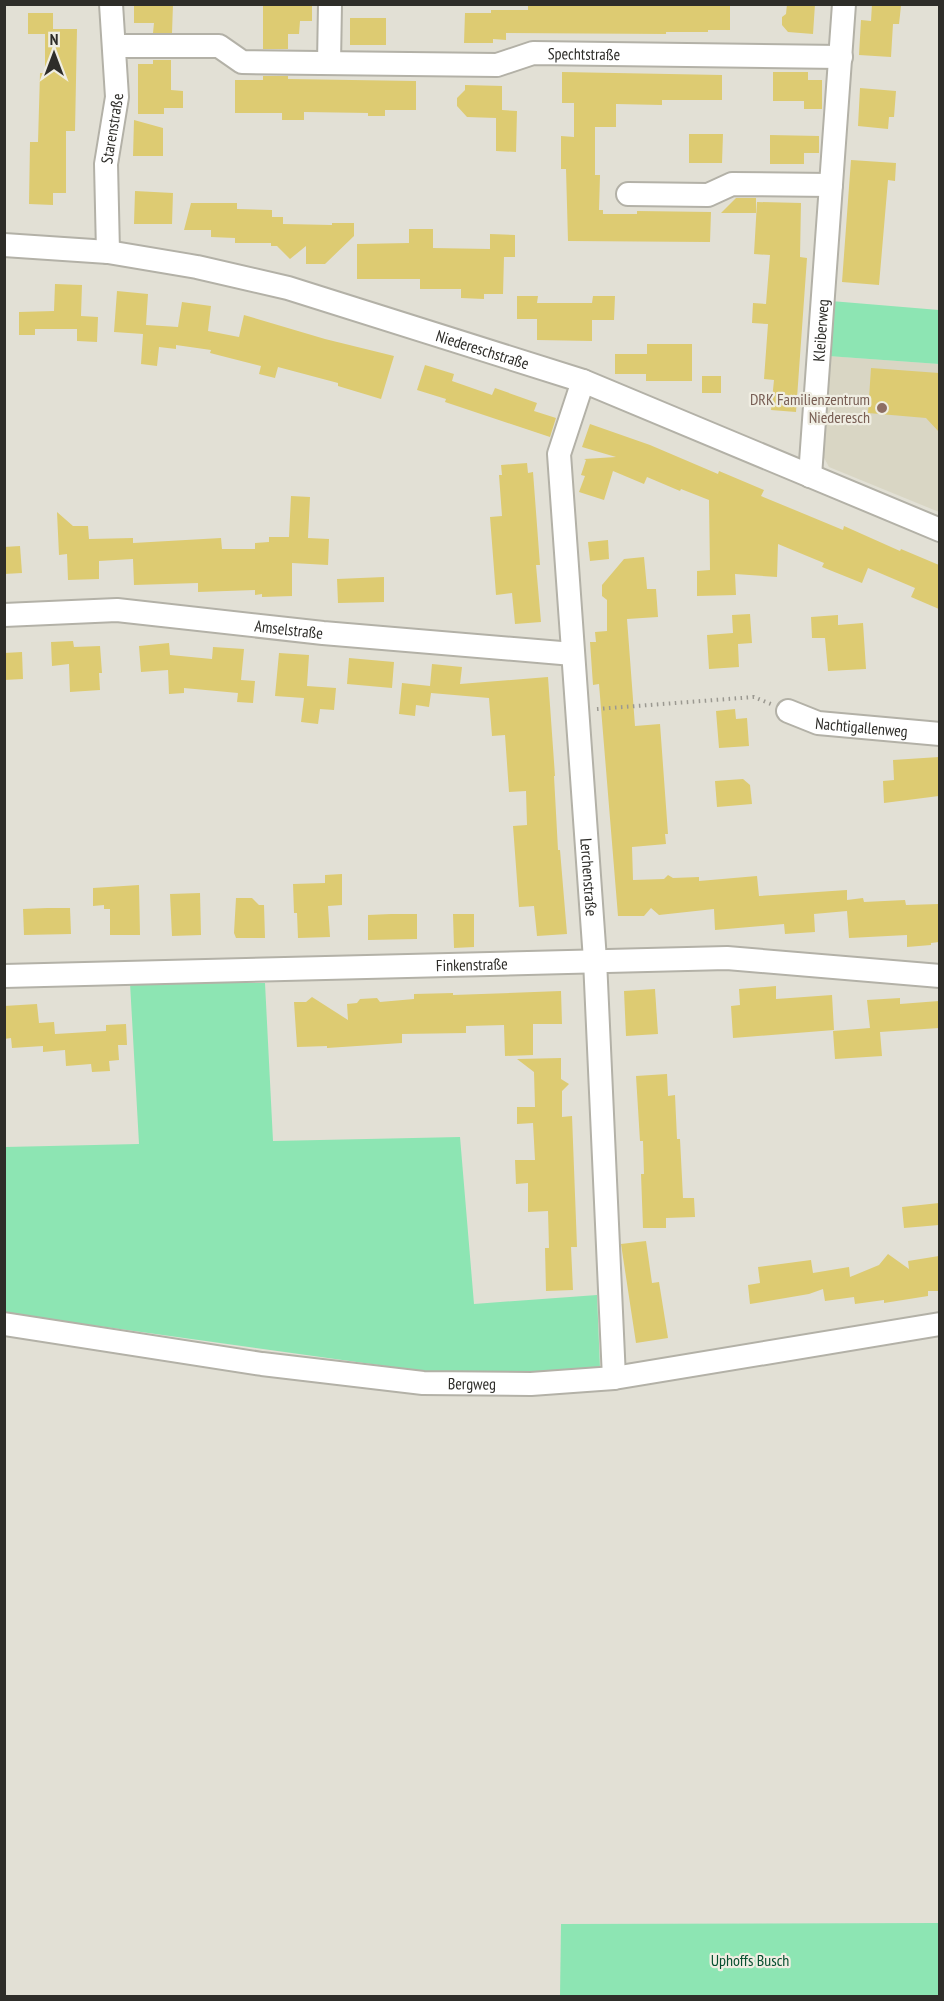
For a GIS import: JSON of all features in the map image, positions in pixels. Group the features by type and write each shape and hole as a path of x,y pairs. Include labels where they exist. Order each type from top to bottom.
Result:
{"street":[{"name":"Starenstraße","path":"108,252 106,164 117,97 111,4"},
{"path":"329,63 330,4"},
{"name":"Kleiberweg","path":"810,476 844,4"},
{"name":"Spechtstraße","path":"114,46 219,46 242,62 497,65 533,53 841,57"},
{"path":"628,194 708,195 732,184 831,185"},
{"name":"Niedereschstraße","path":"4,245 108,252 197,267 288,288 583,381 939,530"},
{"name":"Lerchenstraße","path":"583,381 558,454 596,960 614,1378"},
{"name":"Amselstraße","path":"4,615 117,610 323,633 573,654"},
{"name":"Nachtigallenweg","path":"788,711 818,723 939,734"},
{"name":"Finkenstraße","path":"4,976 727,957 939,976"},
{"name":"Bergweg","path":"4,1324 262,1364 423,1383 531,1384 614,1378 939,1324"}],"path":[{"path":"577,711 754,697 788,711"}],"shaded area":[{"name":"DRK Familienzentrum Niederesch","path":"828,356 939,364 939,512 829,467 821,452"}],"green space":[{"path":"831,301 939,310 939,364 828,356"},
{"path":"130,983 265,983 273,1141 460,1137 474,1304 597,1295 600,1368 535,1373 429,1372 5,1313 5,1147 139,1144"},
{"name":"Uphoffs Busch","path":"939,1923 939,1996 560,1996 561,1924"}],"building":[{"path":"134,4 173,4 172,33 153,33 154,23 134,23"},
{"path":"263,4 312,4 312,21 300,21 299,34 288,34 288,49 263,49"},
{"path":"528,4 730,4 730,30 666,32 666,34 506,33 506,40 493,39 493,43 464,43 465,13 528,10"},
{"path":"787,4 815,4 813,34 788,32 782,25 782,17 786,14"},
{"path":"872,4 901,6 899,24 893,24 891,57 859,55 861,20 871,21"},
{"path":"28,13 53,13 53,29 77,29 75,131 66,131 66,193 53,193 53,205 29,204 30,142 38,142 40,73 45,73 45,34 28,34"},
{"path":"350,18 386,18 386,45 350,45"},
{"path":"153,60 171,60 171,90 183,91 183,108 164,108 164,114 138,114 138,64 153,64"},
{"path":"562,72 722,75 722,100 662,100 662,105 616,104 616,127 595,127 595,175 600,175 599,210 603,210 603,214 637,214 637,211 711,212 710,242 568,241 566,169 561,169 561,136 574,137 574,103 562,103"},
{"path":"773,72 808,72 808,80 822,80 822,109 804,109 804,101 773,101"},
{"path":"263,76 288,76 288,79 416,81 416,110 385,110 385,116 368,116 368,113 304,112 304,120 282,120 282,113 235,113 235,80 263,80"},
{"path":"465,85 502,86 502,110 517,111 516,152 496,151 496,118 467,117 457,106 457,98 465,90"},
{"path":"860,88 896,91 894,117 889,117 888,129 858,126"},
{"path":"134,120 163,128 163,156 133,156"},
{"path":"689,134 723,134 722,163 689,163"},
{"path":"770,135 819,136 819,153 804,153 804,164 770,164"},
{"path":"851,160 896,163 895,181 888,180 879,285 842,282"},
{"path":"135,191 173,193 172,224 134,224"},
{"path":"736,198 756,198 756,213 721,213"},
{"path":"757,202 801,203 800,257 807,258 796,412 771,410 774,380 764,379 768,324 752,323 753,303 766,304 770,255 754,254"},
{"path":"191,203 237,203 237,209 272,210 272,217 283,217 283,224 354,223 354,236 325,264 306,264 306,246 290,259 277,246 271,246 271,243 235,243 235,238 211,237 211,230 184,230"},
{"path":"409,229 433,229 433,248 490,249 490,234 515,235 515,257 504,257 503,294 484,294 484,299 461,298 461,289 420,289 420,279 357,279 357,244 409,243"},
{"path":"55,284 82,285 81,316 98,317 97,342 77,341 77,329 35,329 35,335 19,335 19,312 54,311"},
{"path":"117,291 148,294 146,325 178,327 182,302 211,306 208,331 239,337 244,315 394,356 381,399 338,386 338,383 278,367 275,378 259,374 261,366 210,353 211,350 176,345 176,349 159,347 157,366 141,364 143,334 114,332"},
{"path":"517,296 538,296 537,303 592,303 593,296 615,296 614,320 592,320 592,341 537,340 537,319 517,319"},
{"path":"647,344 692,344 692,381 646,381 646,374 615,374 615,354 647,354"},
{"path":"425,365 454,374 452,381 492,395 495,388 537,403 534,411 556,418 550,437 445,402 446,399 417,390"},
{"path":"871,368 939,373 939,432 926,418 868,413"},
{"path":"702,376 721,376 721,393 702,393"},
{"path":"590,424 650,445 718,474 719,471 764,490 761,496 843,530 844,526 900,551 901,549 939,565 939,609 911,597 915,588 868,568 862,583 822,567 824,563 778,544 777,577 735,574 736,595 697,596 697,571 710,570 709,500 647,477 644,484 613,471 604,500 579,492 585,476 581,475 586,460 584,459 616,457 582,447"},
{"path":"527,463 528,473 533,472 540,565 536,565 541,622 515,624 512,593 496,595 490,517 502,516 499,475 502,475 501,465"},
{"path":"291,496 310,497 308,538 329,539 328,565 292,563 292,596 262,597 262,594 255,595 255,590 198,592 198,583 134,585 133,559 99,561 99,579 68,580 67,554 59,555 57,512 73,526 88,526 89,539 133,538 133,543 221,538 222,549 255,549 255,543 269,542 269,537 289,537"},
{"path":"608,540 609,559 590,561 588,542"},
{"path":"20,546 22,573 4,574 4,547"},
{"path":"644,557 647,589 656,589 658,617 627,619 635,726 660,724 668,834 665,834 666,844 632,847 633,880 664,879 668,875 673,878 699,877 699,881 757,876 759,896 847,890 847,900 863,898 864,902 905,900 906,905 939,904 939,942 907,947 907,935 849,938 847,911 814,914 815,932 785,934 784,924 715,930 714,909 659,915 651,908 644,916 618,916 599,684 593,685 590,642 596,642 595,632 607,631 607,600 602,596 602,585 624,559"},
{"path":"384,577 384,602 338,603 337,579"},
{"path":"750,614 752,643 738,644 739,667 709,669 707,635 733,633 732,615"},
{"path":"838,615 838,625 863,623 866,669 828,671 825,638 812,638 811,617"},
{"path":"73,641 74,647 100,646 102,673 99,673 100,690 70,692 69,664 52,666 51,642"},
{"path":"169,643 170,655 212,659 213,647 244,649 241,680 255,681 253,703 237,702 238,693 184,688 184,693 169,694 168,670 141,672 139,646"},
{"path":"22,652 23,679 4,680 4,653"},
{"path":"279,653 309,655 307,686 336,688 334,710 320,709 318,724 301,722 304,698 275,696"},
{"path":"349,658 394,662 392,688 347,684"},
{"path":"432,664 462,667 460,684 548,677 558,850 560,850 567,934 537,936 534,906 519,907 513,826 527,825 526,791 509,792 505,735 492,736 489,698 431,693 429,707 416,705 415,716 399,714 402,683 430,686"},
{"path":"735,709 736,719 747,718 749,746 719,748 716,711"},
{"path":"939,757 939,796 884,803 883,781 894,780 893,760"},
{"path":"743,779 750,785 752,804 717,807 715,781"},
{"path":"342,874 342,905 328,906 330,937 298,938 293,884 325,883 325,875"},
{"path":"139,885 140,935 110,935 110,909 104,909 104,905 93,906 93,888"},
{"path":"200,893 201,935 172,936 170,894"},
{"path":"236,898 252,898 259,905 264,905 265,938 236,938 234,933"},
{"path":"70,908 71,934 24,935 23,909"},
{"path":"417,914 417,939 368,940 368,915"},
{"path":"453,914 474,914 474,947 454,948"},
{"path":"776,986 776,999 832,995 834,1030 733,1038 731,1006 740,1005 739,989"},
{"path":"655,989 658,1034 626,1036 624,991"},
{"path":"561,991 562,1024 533,1024 533,1055 505,1056 504,1025 466,1026 466,1033 402,1034 402,1043 327,1048 327,1046 297,1047 294,1002 306,1002 312,997 348,1020 347,1004 357,1003 360,999 377,998 380,1002 414,999 414,994"},
{"path":"900,998 900,1004 939,1001 939,1028 880,1032 882,1056 835,1059 833,1031 870,1028 867,1000"},
{"path":"37,1004 39,1023 54,1022 55,1034 106,1031 106,1025 126,1024 127,1045 118,1045 119,1060 109,1061 110,1071 92,1072 91,1064 66,1066 65,1050 43,1052 43,1046 12,1048 11,1038 4,1039 4,1006"},
{"path":"561,1058 561,1079 569,1084 562,1091 562,1117 572,1116 577,1247 571,1247 573,1290 546,1291 545,1248 549,1248 548,1211 528,1212 528,1183 516,1184 515,1160 535,1160 533,1123 517,1124 517,1107 535,1107 534,1072 517,1059"},
{"path":"667,1074 668,1096 675,1095 683,1198 694,1198 695,1217 666,1218 666,1228 643,1228 641,1174 644,1174 643,1141 640,1141 636,1076"},
{"path":"939,1203 939,1225 904,1228 902,1207"},
{"path":"646,1241 652,1283 659,1282 668,1338 636,1343 621,1244"},
{"path":"888,1254 909,1269 908,1261 939,1256 939,1291 928,1291 928,1296 884,1303 884,1300 855,1304 854,1297 825,1301 823,1289 809,1294 750,1304 748,1285 760,1283 758,1267 811,1260 813,1273 849,1267 850,1277 879,1265"}],"place":[{"name":"DRK Familienzentrum Niederesch","path":"882,408"}]}
